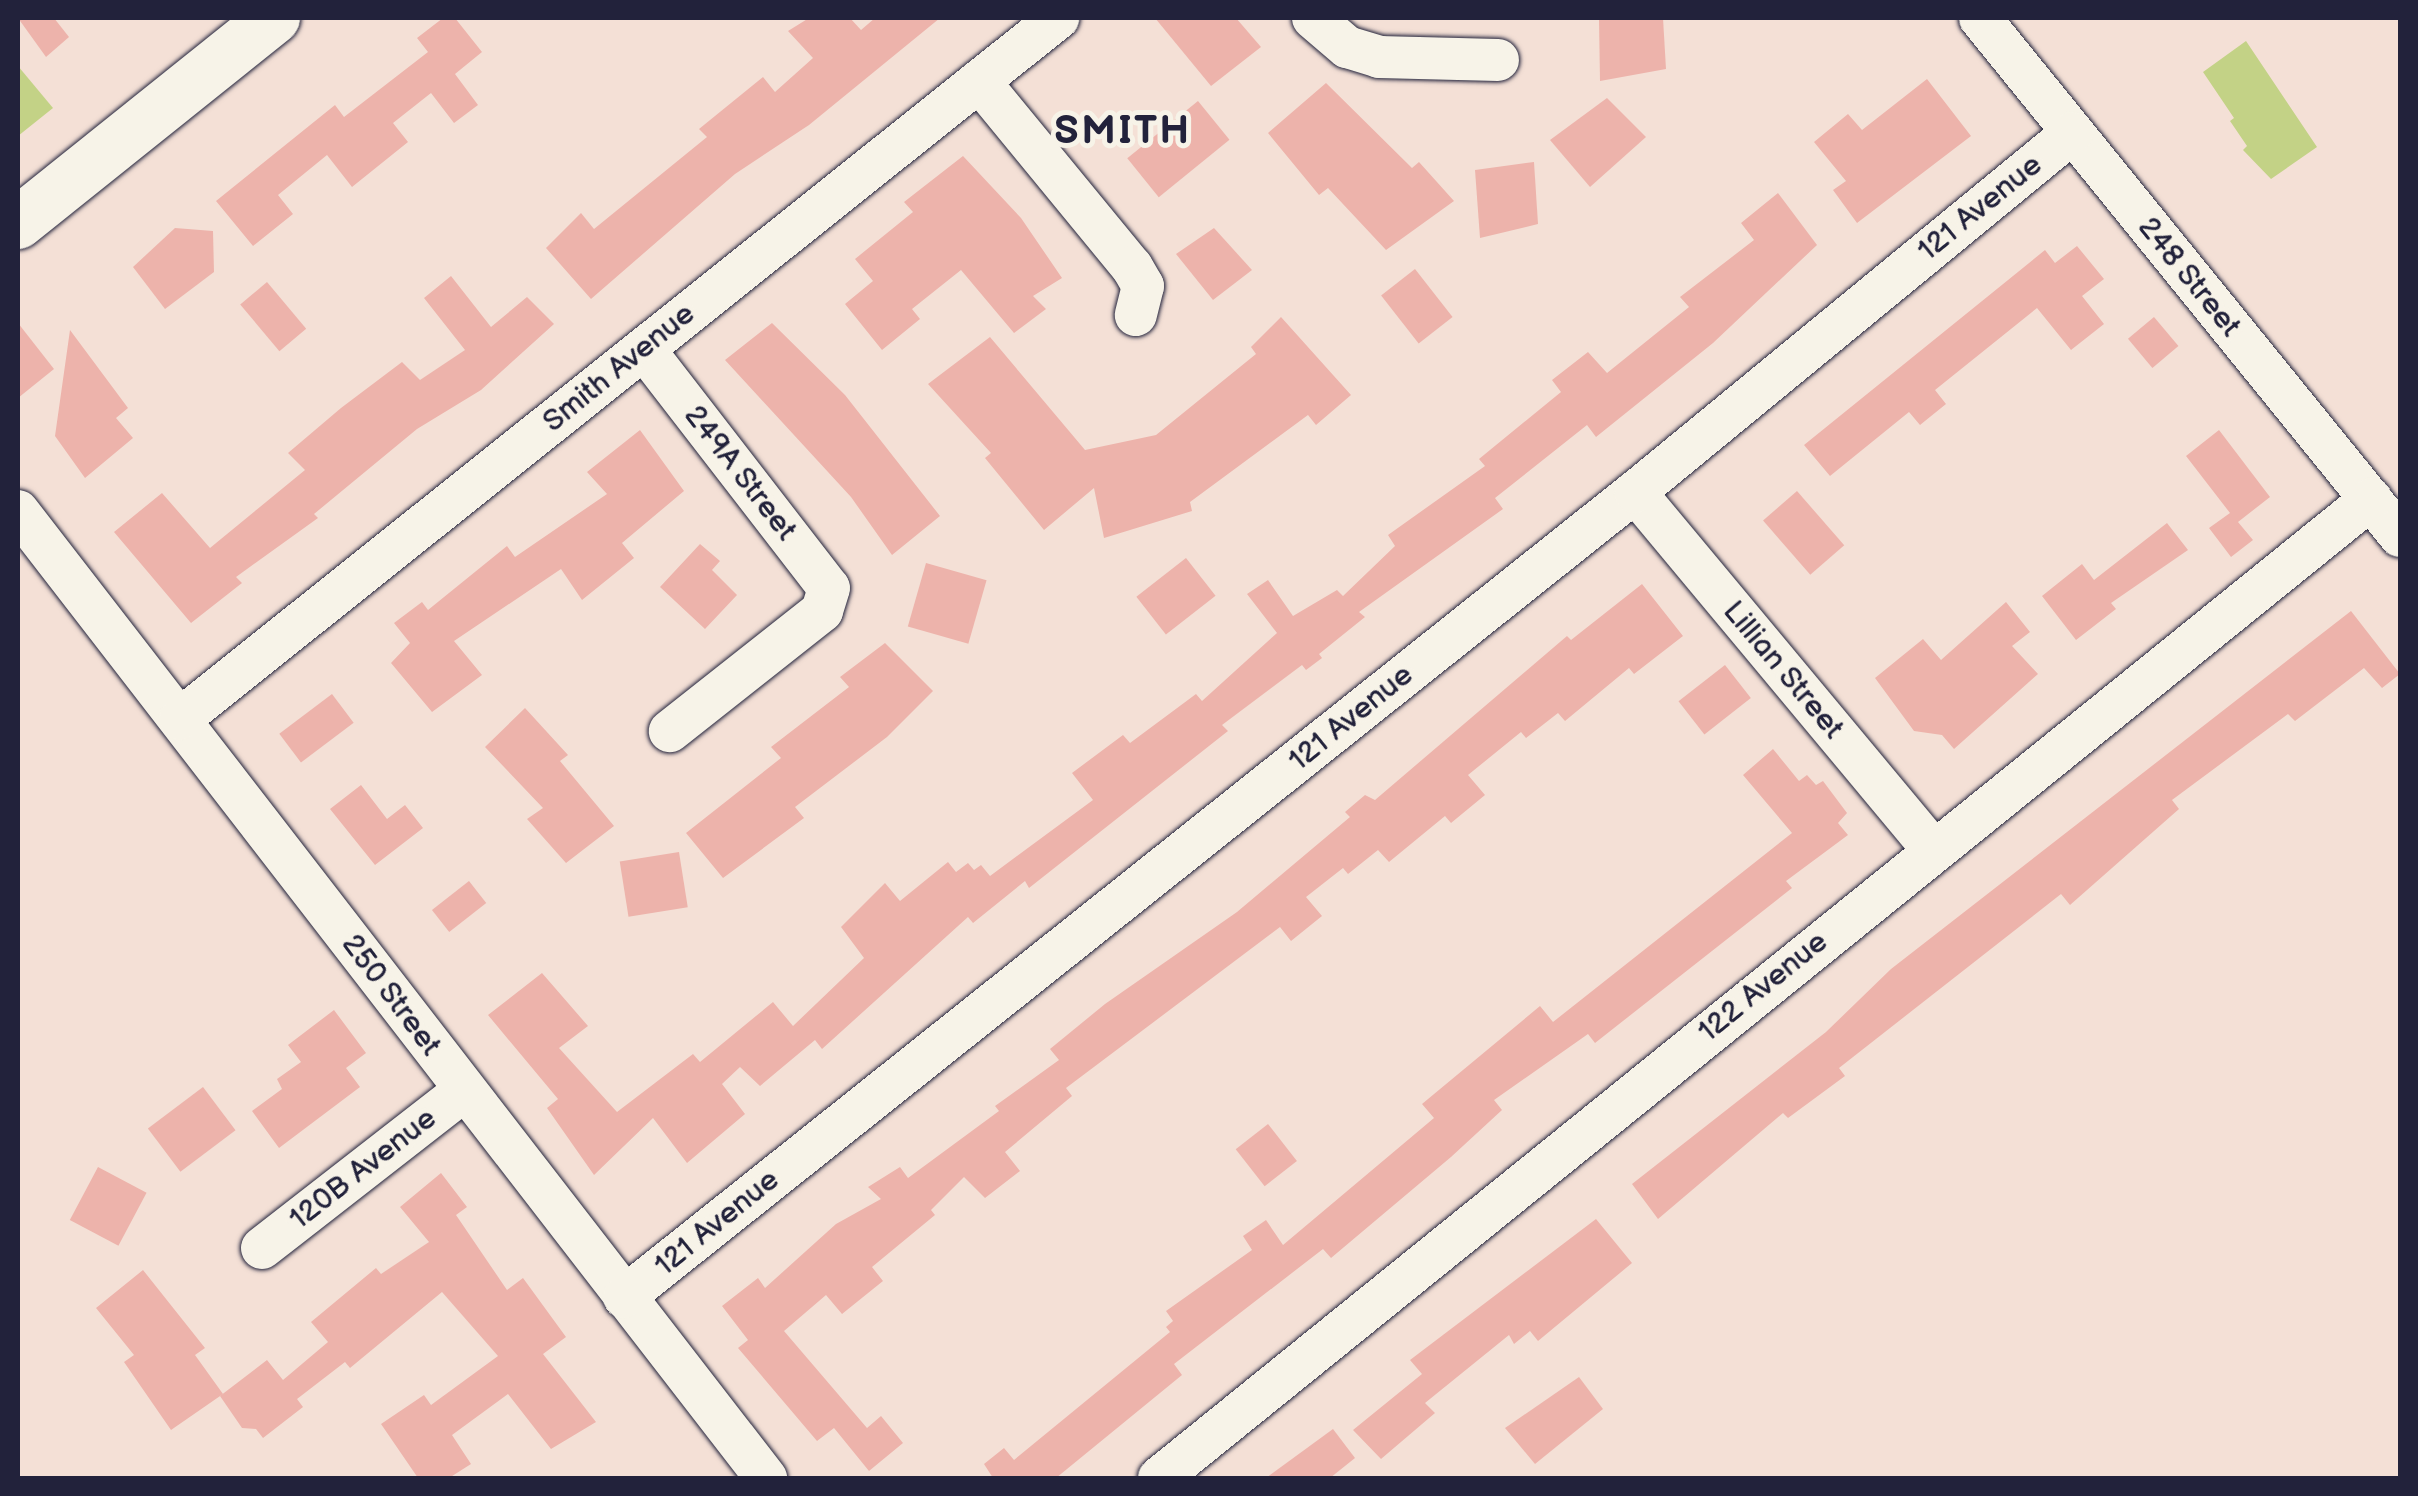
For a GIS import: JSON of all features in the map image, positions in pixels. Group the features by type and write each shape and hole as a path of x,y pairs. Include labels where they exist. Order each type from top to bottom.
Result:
{"main road":[{"path":"18,222 274,18"}],"street":[{"name":"Smith Avenue","path":"180,719 1058,18"},
{"path":"1313,18 1348,47 1379,58 1498,60"},
{"name":"248 Street","path":"1980,18 2400,536"},
{"path":"979,81 1132,267 1142,286 1136,315"},
{"name":"121 Avenue","path":"624,1297 1635,492 2072,133"},
{"name":"249A Street","path":"644,349 830,588 829,600 670,732"},
{"name":"Lillian Street","path":"1635,492 1932,849"},
{"name":"122 Avenue","path":"1159,1478 1932,849 2371,500"},
{"name":"250 Street","path":"18,511 766,1478"},
{"name":"120B Avenue","path":"262,1248 464,1091"}],"green space":[{"path":"2246,41 2317,147 2271,179 2243,150 2247,146 2230,121 2234,118 2203,72"},
{"path":"18,66 53,108 18,136"}],"building":[{"path":"18,18 54,18 69,37 46,57"},
{"path":"443,18 455,18 482,52 455,74 478,105 454,123 431,93 393,123 408,142 352,187 327,155 278,195 293,214 253,246 216,201 335,105 344,117 428,52 417,38"},
{"path":"809,18 850,18 861,30 875,18 940,18 809,125 735,174 591,299 546,248 581,213 594,229 707,137 699,129 763,77 775,92 813,58 788,31"},
{"path":"1155,18 1236,18 1261,47 1211,86"},
{"path":"1663,18 1666,69 1600,81 1599,20"},
{"path":"1927,79 1971,136 1857,223 1833,190 1846,181 1814,142 1848,114 1862,130"},
{"path":"1326,83 1412,168 1419,162 1454,201 1386,250 1328,188 1319,195 1268,133"},
{"path":"1607,98 1646,137 1590,187 1550,140"},
{"path":"1198,101 1229,140 1159,197 1127,158"},
{"path":"963,156 1021,218 1062,278 1033,296 1046,309 1014,333 961,270 912,309 920,319 882,350 845,304 873,281 855,259 913,212 904,202"},
{"path":"1534,162 1538,224 1480,238 1475,170"},
{"path":"1778,193 1817,245 1713,343 1596,437 1587,425 1495,498 1503,509 1359,612 1365,617 1319,654 1322,658 1306,670 1302,665 1222,725 1228,731 1029,888 1025,881 973,923 968,917 822,1049 815,1040 760,1086 740,1067 722,1084 745,1114 687,1163 653,1118 594,1175 547,1108 558,1099 488,1015 542,973 588,1026 559,1048 617,1112 693,1054 700,1062 773,1002 793,1026 864,958 841,927 885,883 900,901 948,862 956,872 968,863 974,870 981,865 990,876 1093,800 1072,773 1123,735 1130,743 1196,694 1202,701 1277,633 1247,594 1268,580 1293,616 1337,590 1343,596 1395,546 1388,535 1485,466 1479,459 1561,392 1552,380 1588,352 1607,373 1689,307 1680,297 1754,240 1741,223"},
{"path":"175,228 213,231 214,272 165,309 133,267"},
{"path":"1214,228 1252,270 1213,300 1176,254"},
{"path":"2077,246 2104,279 2082,296 2104,324 2071,350 2037,308 1935,390 1946,404 1920,425 1909,412 1830,476 1804,445 2045,250 2055,263"},
{"path":"1415,269 1453,317 1419,344 1381,295"},
{"path":"451,276 491,327 527,297 554,324 481,390 417,429 314,514 318,518 236,577 242,583 191,623 114,532 162,493 210,548 305,470 288,453 341,408 402,362 420,380 465,350 424,298"},
{"path":"267,282 306,329 279,351 240,304"},
{"path":"1281,317 1351,395 1316,425 1308,415 1190,502 1192,511 1104,538 1094,488 1044,530 985,458 991,453 928,384 990,337 1085,450 1156,435 1256,354 1251,347"},
{"path":"2154,317 2178,346 2152,368 2128,339"},
{"path":"18,323 54,369 18,398"},
{"path":"772,323 845,395 940,516 892,555 851,497 725,360"},
{"path":"70,330 128,408 116,418 133,438 85,478 55,436"},
{"path":"640,430 684,491 622,543 634,558 582,600 561,569 454,641 482,675 432,712 391,663 410,643 394,623 422,602 428,610 507,546 515,557 607,494 587,472"},
{"path":"2219,430 2270,497 2238,522 2253,540 2231,557 2209,528 2230,513 2186,456"},
{"path":"1797,491 1844,545 1810,575 1763,521"},
{"path":"2167,523 2188,550 2111,603 2116,609 2076,640 2042,596 2082,564 2094,580"},
{"path":"700,544 720,561 712,570 737,595 705,629 660,587"},
{"path":"1186,558 1216,596 1166,635 1136,597"},
{"path":"926,563 987,580 968,644 908,626"},
{"path":"1642,584 1683,636 1634,674 1629,668 1565,721 1558,713 1526,738 1521,732 1468,775 1485,795 1451,823 1445,816 1389,862 1378,850 1348,874 1343,868 1306,897 1322,916 1291,941 1280,927 1066,1088 1072,1096 1005,1152 1020,1171 985,1198 964,1177 931,1210 935,1215 872,1267 883,1281 842,1314 826,1295 784,1331 867,1428 881,1416 903,1443 869,1471 834,1428 817,1441 738,1348 748,1340 722,1306 758,1278 765,1288 836,1224 881,1199 868,1187 900,1167 908,1178 999,1111 995,1106 1059,1060 1050,1049 1105,1004 1237,912 1350,817 1345,812 1365,795 1375,800 1567,636 1571,640"},
{"path":"2006,602 2030,632 2012,646 2038,674 1954,749 1942,735 1914,731 1875,678 1923,639 1941,660"},
{"path":"2351,611 2400,674 2382,688 2364,668 2295,721 2288,714 2172,800 2179,809 2070,905 2061,894 1839,1068 1845,1076 1788,1118 1783,1113 1658,1219 1632,1184 1826,1032 1891,969"},
{"path":"885,643 933,691 887,737 795,807 804,818 723,878 686,833 781,758 771,747 849,687 840,677"},
{"path":"1725,665 1751,698 1704,734 1679,701"},
{"path":"332,694 354,723 301,762 279,734"},
{"path":"525,708 568,755 560,761 614,826 566,863 527,819 543,808 485,747"},
{"path":"1773,749 1799,781 1807,775 1816,785 1823,781 1847,813 1838,823 1848,835 1786,881 1792,888 1595,1043 1588,1034 1494,1100 1502,1110 1451,1157 1331,1258 1323,1249 1174,1364 1182,1375 1056,1478 993,1478 984,1464 1004,1448 1014,1460 1170,1332 1166,1327 1173,1321 1166,1311 1252,1250 1243,1236 1266,1220 1283,1245 1434,1118 1422,1104 1540,1006 1553,1022 1792,833 1743,775"},
{"path":"361,785 387,819 405,805 423,828 375,865 330,809"},
{"path":"679,852 688,907 628,917 620,861"},
{"path":"469,881 486,903 449,932 432,910"},
{"path":"334,1010 366,1053 346,1068 360,1087 279,1148 252,1111 282,1089 277,1079 301,1062 288,1045"},
{"path":"203,1087 235,1130 180,1172 148,1129"},
{"path":"1268,1124 1297,1161 1265,1186 1236,1149"},
{"path":"98,1167 147,1193 118,1246 70,1220"},
{"path":"441,1173 467,1207 456,1215 507,1290 523,1278 566,1337 543,1354 596,1422 551,1449 508,1394 452,1435 471,1464 449,1478 418,1478 381,1424 424,1395 431,1405 498,1356 442,1292 350,1368 345,1362 297,1399 303,1407 263,1438 256,1429 242,1428 220,1396 267,1360 283,1380 328,1342 311,1322 376,1268 381,1274 429,1242 400,1207"},
{"path":"1596,1219 1632,1263 1538,1341 1530,1331 1514,1344 1509,1335 1425,1403 1435,1413 1381,1459 1353,1430 1422,1374 1410,1360"},
{"path":"143,1270 205,1348 195,1355 223,1394 171,1430 124,1362 134,1355 96,1308"},
{"path":"1579,1377 1603,1409 1535,1464 1505,1428"},
{"path":"1333,1429 1355,1458 1330,1478 1266,1478"}],"district":[{"name":"SMITH","path":"1123,131"}]}
